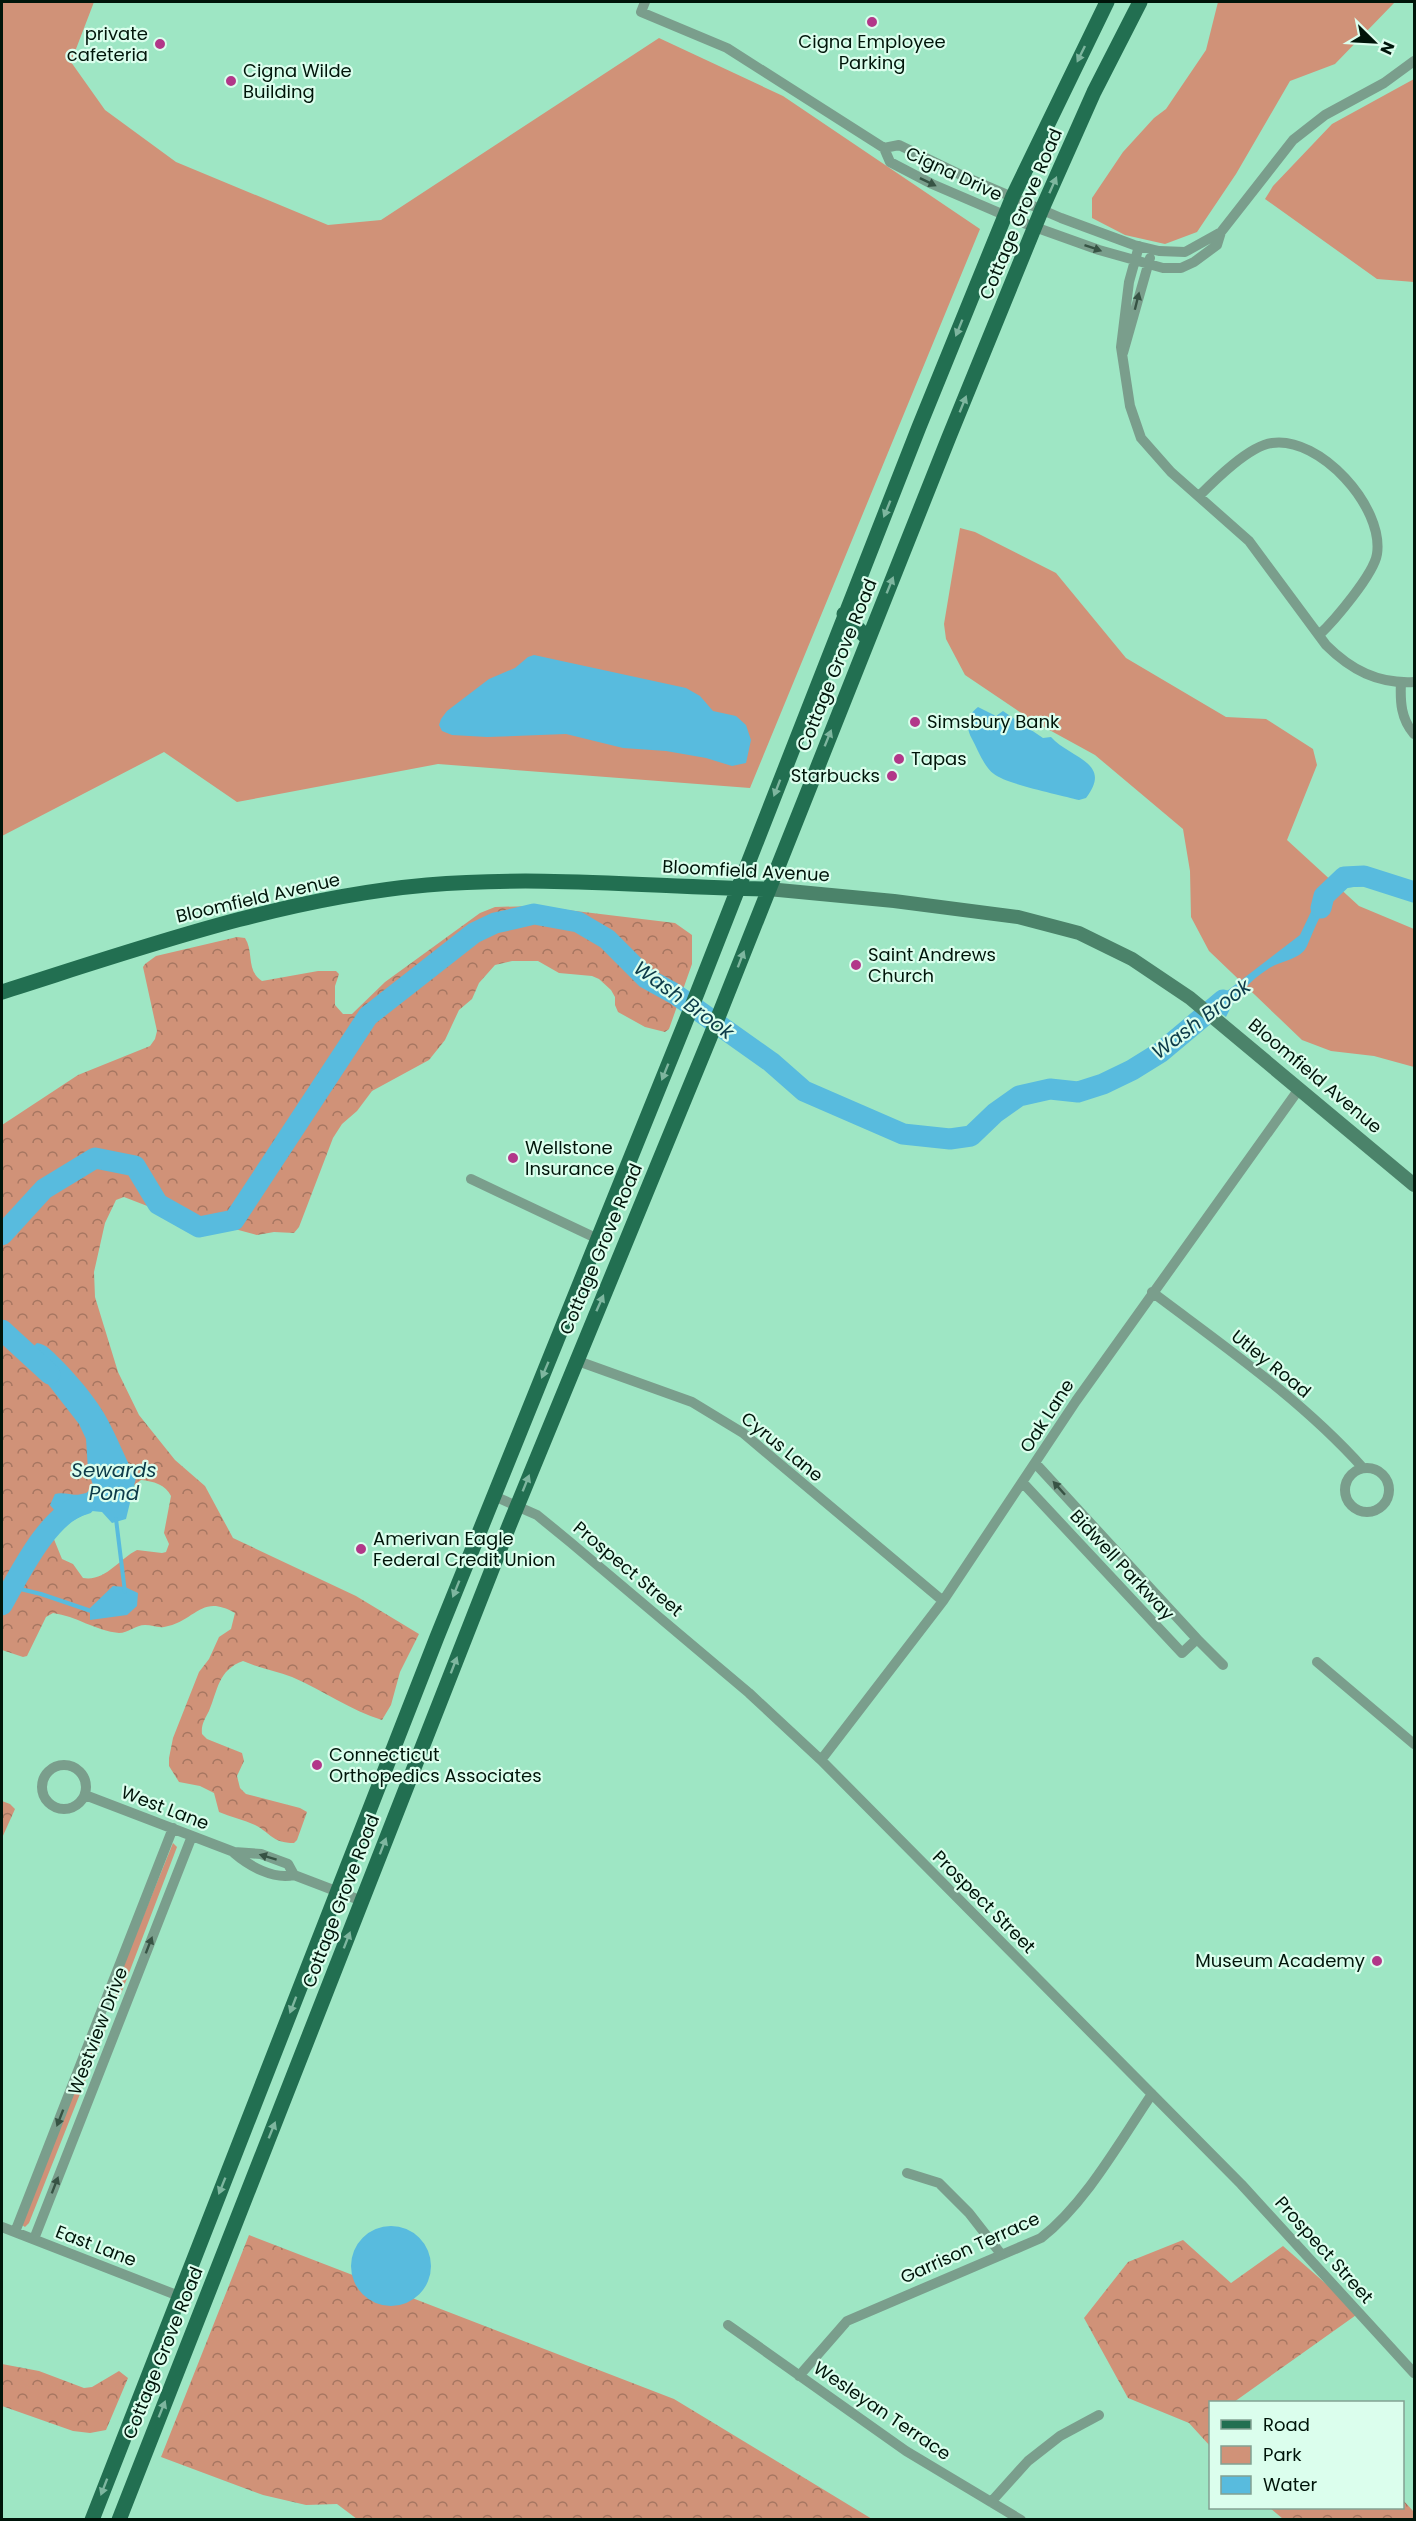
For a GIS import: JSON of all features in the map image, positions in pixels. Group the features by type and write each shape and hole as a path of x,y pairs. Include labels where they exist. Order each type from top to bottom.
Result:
{"main road":[{"name":"Cottage Grove Road","path":"92,2520 337,1892 696,996 844,614 1020,199 1107,2"},
{"name":"Cottage Grove Road","path":"119,2520 575,1360 720,1014 868,639 1042,209 1094,92 1140,2"},
{"path":"844,614 868,639"},
{"name":"Bloomfield Avenue","path":"2,992 181,935 296,905 428,885 556,881 768,890 1018,917 1079,933 1132,959 1190,998 1414,1185"},
{"path":"117,2454 141,2464"}],"street":[{"name":"Cigna Drive","path":"645,2 641,12 727,48 884,148 890,162 932,184 1012,218 1135,261 1163,268 1181,268 1194,262 1217,245 1221,232 1293,140 1325,115 1384,83 1414,61"},
{"name":"Cigna Drive","path":"884,148 899,145 961,175 1042,209 1153,250 1185,252 1221,232"},
{"path":"1139,246 1122,324 1121,347 1130,406 1142,438 1171,472 1249,541 1318,635 1340,659 1358,671 1382,680 1414,682"},
{"path":"1123,353 1153,250"},
{"path":"1199,496 1230,466 1270,443 1291,443 1310,449 1332,464 1349,484 1370,516 1377,556 1368,574 1342,610 1318,635"},
{"path":"1401,682 1401,709 1406,724 1414,734"},
{"name":"Oak Lane","path":"821,1760 943,1601 1076,1401 1299,1089"},
{"path":"471,1179 598,1239"},
{"name":"Utley Road","path":"1152,1293 1256,1369 1344,1446 1364,1468 1378,1471 1388,1483 1389,1490 1383,1504 1370,1511 1357,1509 1352,1505 1346,1493 1346,1486 1352,1474 1364,1468"},
{"name":"Cyrus Lane","path":"575,1360 692,1402 743,1433 773,1461 943,1601"},
{"name":"Bidwell Parkway","path":"1036,1464 1223,1665"},
{"name":"Bidwell Parkway","path":"1023,1483 1182,1653 1197,1639"},
{"name":"Prospect Street","path":"494,1496 537,1515 749,1693 821,1760 1248,2191 1414,2373"},
{"path":"1317,1662 1414,1744"},
{"path":"55,1767 75,1768 84,1778 85,1794 81,1801 69,1808 55,1807 45,1797 43,1784 45,1777 55,1767"},
{"name":"West Lane","path":"85,1794 234,1852 261,1854 288,1864 294,1875 362,1901"},
{"name":"Westview Drive","path":"15,2232 173,1828"},
{"name":"Westview Drive","path":"34,2239 192,1836"},
{"name":"Garrison Terrace","path":"800,2376 847,2321 1041,2238 1061,2223 1152,2094"},
{"path":"907,2173 939,2184 969,2213 1001,2254"},
{"name":"East Lane","path":"2,2227 178,2296"},
{"name":"Wesleyan Terrace","path":"728,2325 906,2451 1021,2520"},
{"path":"991,2502 1028,2461 1060,2436 1099,2415"}],"green space":[{"path":"2,2 94,2 71,62 105,110 176,162 328,225 381,220 659,38 783,96 980,229 750,788 438,764 237,802 164,752 2,836"},
{"path":"1218,2 1395,2 1335,64 1290,81 1236,174 1197,232 1165,244 1125,235 1092,218 1092,198 1123,152 1154,118 1166,109 1206,50"},
{"path":"1414,79 1414,282 1377,279 1265,199 1273,186 1332,124"},
{"path":"960,528 975,532 1056,573 1126,658 1226,717 1266,719 1313,749 1317,765 1287,840 1359,906 1414,929 1414,1067 1374,1056 1331,1051 1302,1040 1209,951 1191,917 1190,871 1183,829 1095,755 1033,721 965,675 946,639 944,624"},
{"path":"534,906 675,923 692,935 692,964 669,1029 665,1032 645,1027 618,1012 611,990 592,976 559,973 538,961 512,961 495,965 479,983 472,999 459,1010 445,1040 429,1060 372,1091 357,1111 342,1124 333,1138 299,1227 294,1233 274,1232 257,1235 209,1222 184,1224 124,1197 116,1200 105,1223 94,1272 95,1297 118,1372 139,1415 175,1460 205,1486 233,1538 356,1596 419,1634 400,1672 391,1705 382,1720 292,1677 243,1661 224,1675 202,1727 202,1734 207,1739 242,1753 244,1761 237,1776 240,1788 246,1794 300,1808 307,1812 297,1840 294,1843 287,1843 272,1837 255,1825 219,1812 214,1793 200,1786 179,1782 169,1766 173,1738 199,1672 209,1659 219,1637 231,1629 235,1613 214,1606 206,1607 175,1624 161,1627 142,1625 119,1633 53,1613 46,1617 27,1656 23,1657 2,1650 2,1125 78,1075 150,1046 157,1031 143,967 156,956 237,937 245,938 252,967 262,981 318,971 336,971 339,974 335,986 335,1005 343,1014 352,1014 385,982 480,913 495,907","holes":["141,1480 162,1486 171,1496 164,1533 169,1544 166,1552 137,1550 98,1577 83,1578 73,1564 62,1559 51,1532 71,1513 103,1510"]},
{"path":"2,1801 15,1809 2,1838"},
{"path":"173,1843 177,1847 121,1994 117,1996 113,1991"},
{"path":"104,2023 106,2028 29,2223 25,2227 22,2225 100,2025"},
{"path":"249,2235 674,2399 872,2519 357,2519 337,2504 306,2505 263,2495 161,2457"},
{"path":"1183,2240 1231,2283 1283,2246 1359,2313 1235,2401 1209,2401 1209,2445 1189,2423 1128,2398 1084,2318 1128,2262"},
{"path":"2,2364 39,2371 84,2388 92,2387 119,2371 128,2378 106,2430 90,2433 73,2431 2,2406"},
{"path":"1404,2501 1414,2512 1414,2519 1283,2519 1271,2509 1404,2509"}],"water":[{"path":"534,655 686,688 700,696 713,711 736,716 746,725 751,740 746,763 732,766 706,758 666,751 623,748 566,734 487,737 452,735 442,731 439,725 447,711 489,679 515,668"},
{"path":"978,707 996,716 1003,711 1043,738 1051,737 1086,762 1092,768 1095,776 1093,786 1086,798 1079,800 1034,789 1000,778 990,771 968,730 969,717"},
{"path":"1360,873 1395,878 1393,890 1361,887 1342,889 1337,892 1326,905 1304,951 1273,966 1255,979 1238,996 1226,1017 1210,1004 1300,935 1323,891"},
{"name":"Sewards Pond","path":"37,1343 52,1351 80,1380 114,1431 136,1478 126,1519 112,1523 102,1512 92,1511 66,1524 50,1505 55,1494 80,1495 93,1485 88,1470 86,1439 79,1424 30,1365 30,1350"},
{"path":"113,1586 125,1587 138,1593 137,1606 127,1615 90,1620 90,1608"},
{"path":"391,2226 406,2229 419,2238 428,2251 431,2266 428,2281 419,2294 406,2303 391,2306 376,2303 363,2294 354,2281 351,2266 354,2251 363,2238 376,2229"}],"waterway":[{"name":"Wash Brook","path":"1321,908 1324,896 1344,877 1364,876 1414,892"},
{"name":"Wash Brook","path":"2,1235 44,1189 95,1158 135,1166 158,1204 199,1227 234,1220 368,1016 474,933 495,923 534,914 578,922 607,939 646,978 675,994 771,1062 804,1091 903,1134 950,1139 971,1136 995,1113 1019,1096 1050,1089 1078,1092 1103,1084 1161,1052 1223,1000"},
{"name":"Wash Brook","path":"2,1330 50,1374"},
{"name":"Wash Brook","path":"2,1605 26,1562 47,1532 72,1509 85,1504"},
{"path":"116,1519 125,1592"},
{"path":"12,1587 94,1612"}],"place":[{"name":"Cigna Employee Parking","path":"872,22"},
{"name":"private cafeteria","path":"160,44"},
{"name":"Cigna Wilde Building","path":"231,81"},
{"name":"Simsbury Bank","path":"915,722"},
{"name":"Tapas","path":"899,759"},
{"name":"Starbucks","path":"892,776"},
{"name":"Saint Andrews Church","path":"856,965"},
{"name":"Wellstone Insurance","path":"513,1158"},
{"name":"Amerivan Eagle Federal Credit Union","path":"361,1549"},
{"name":"Connecticut Orthopedics Associates","path":"317,1765"},
{"name":"Museum Academy","path":"1377,1961"}]}
